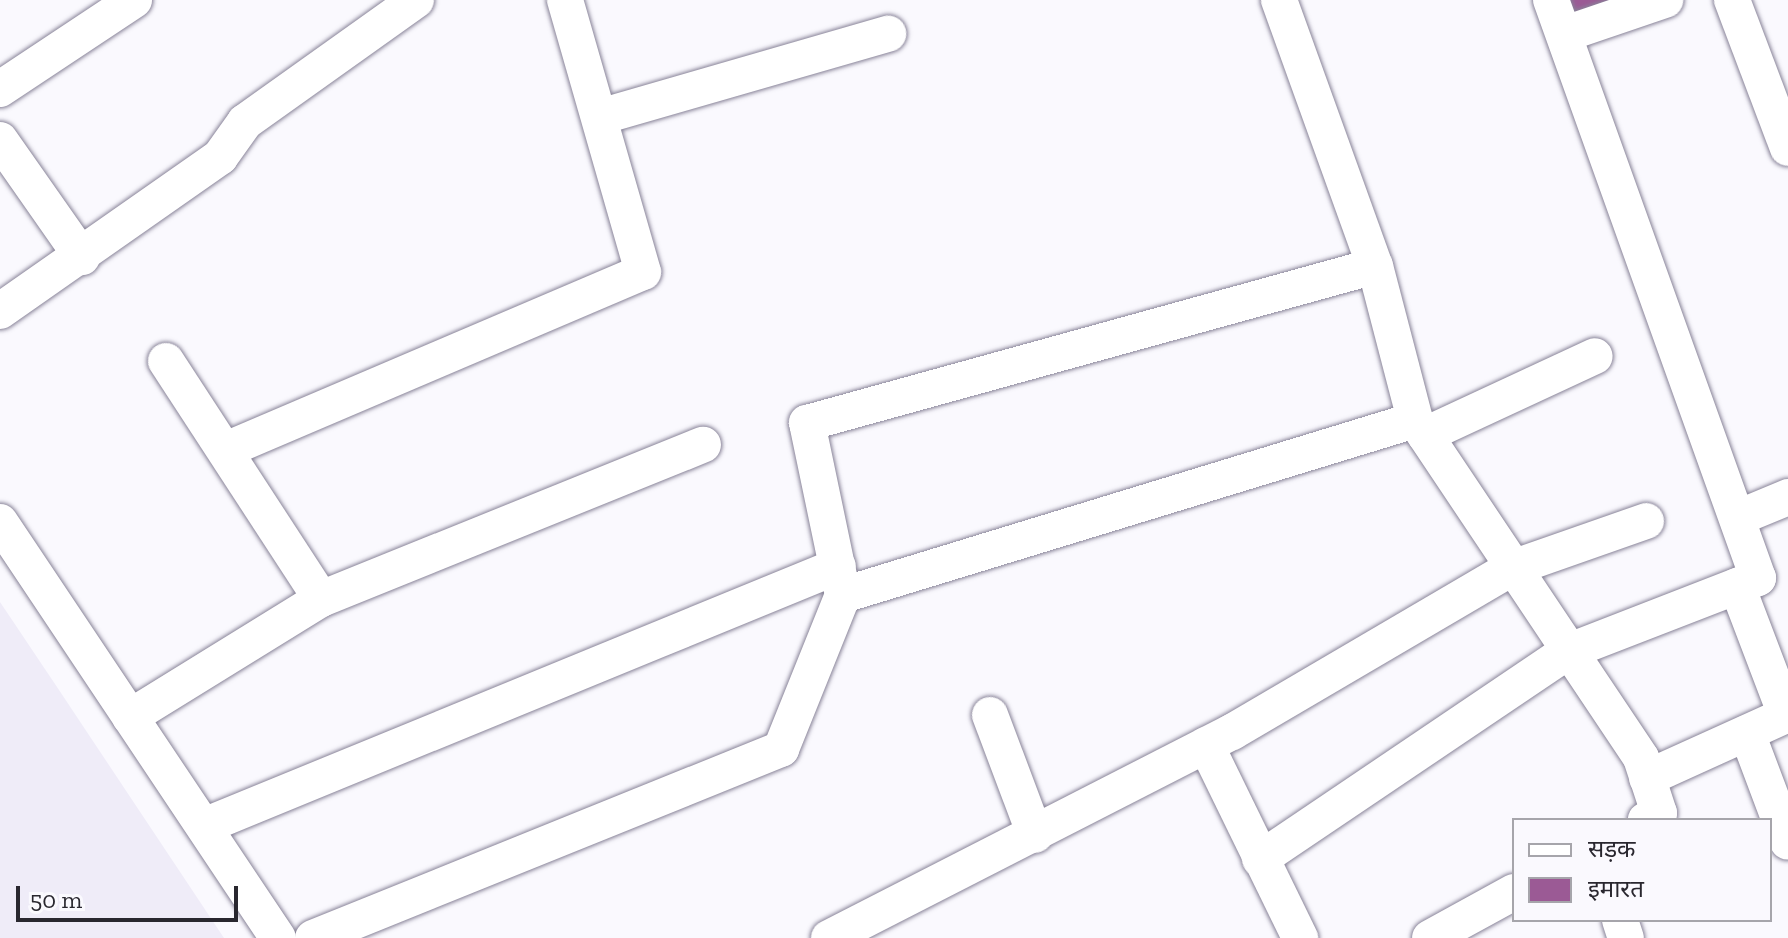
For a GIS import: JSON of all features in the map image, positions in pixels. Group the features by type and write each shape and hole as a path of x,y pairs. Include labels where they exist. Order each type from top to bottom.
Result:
{"street":[{"path":"0,89 134,0"},
{"path":"0,311 82,257 220,157 245,122 416,0"},
{"path":"228,449 643,272 603,116 565,0"},
{"path":"1279,0 1375,266 1420,427 1647,778 1659,813 1650,818"},
{"path":"1260,859 1567,652 1758,578 1740,517 1551,0"},
{"path":"1565,34 1665,0"},
{"path":"1732,0 1788,148"},
{"path":"603,116 888,34"},
{"path":"0,140 82,257"},
{"path":"313,938 781,749 841,581 807,423 1375,266"},
{"path":"204,826 841,581 1257,474 1420,427 1595,356"},
{"path":"166,361 228,449 321,599"},
{"path":"130,717 321,599 703,445"},
{"path":"1740,517 1788,497"},
{"path":"829,938 1206,745 1512,568 1646,521"},
{"path":"0,522 278,938"},
{"path":"1647,778 1786,715 1737,586"},
{"path":"990,715 1035,835"},
{"path":"1747,733 1788,842"},
{"path":"1206,745 1300,938"},
{"path":"1430,938 1512,893"}],"shaded area":[{"path":"0,602 57,687 224,938 0,938"}],"building":[{"path":"1566,0 1616,0 1571,16"}]}
